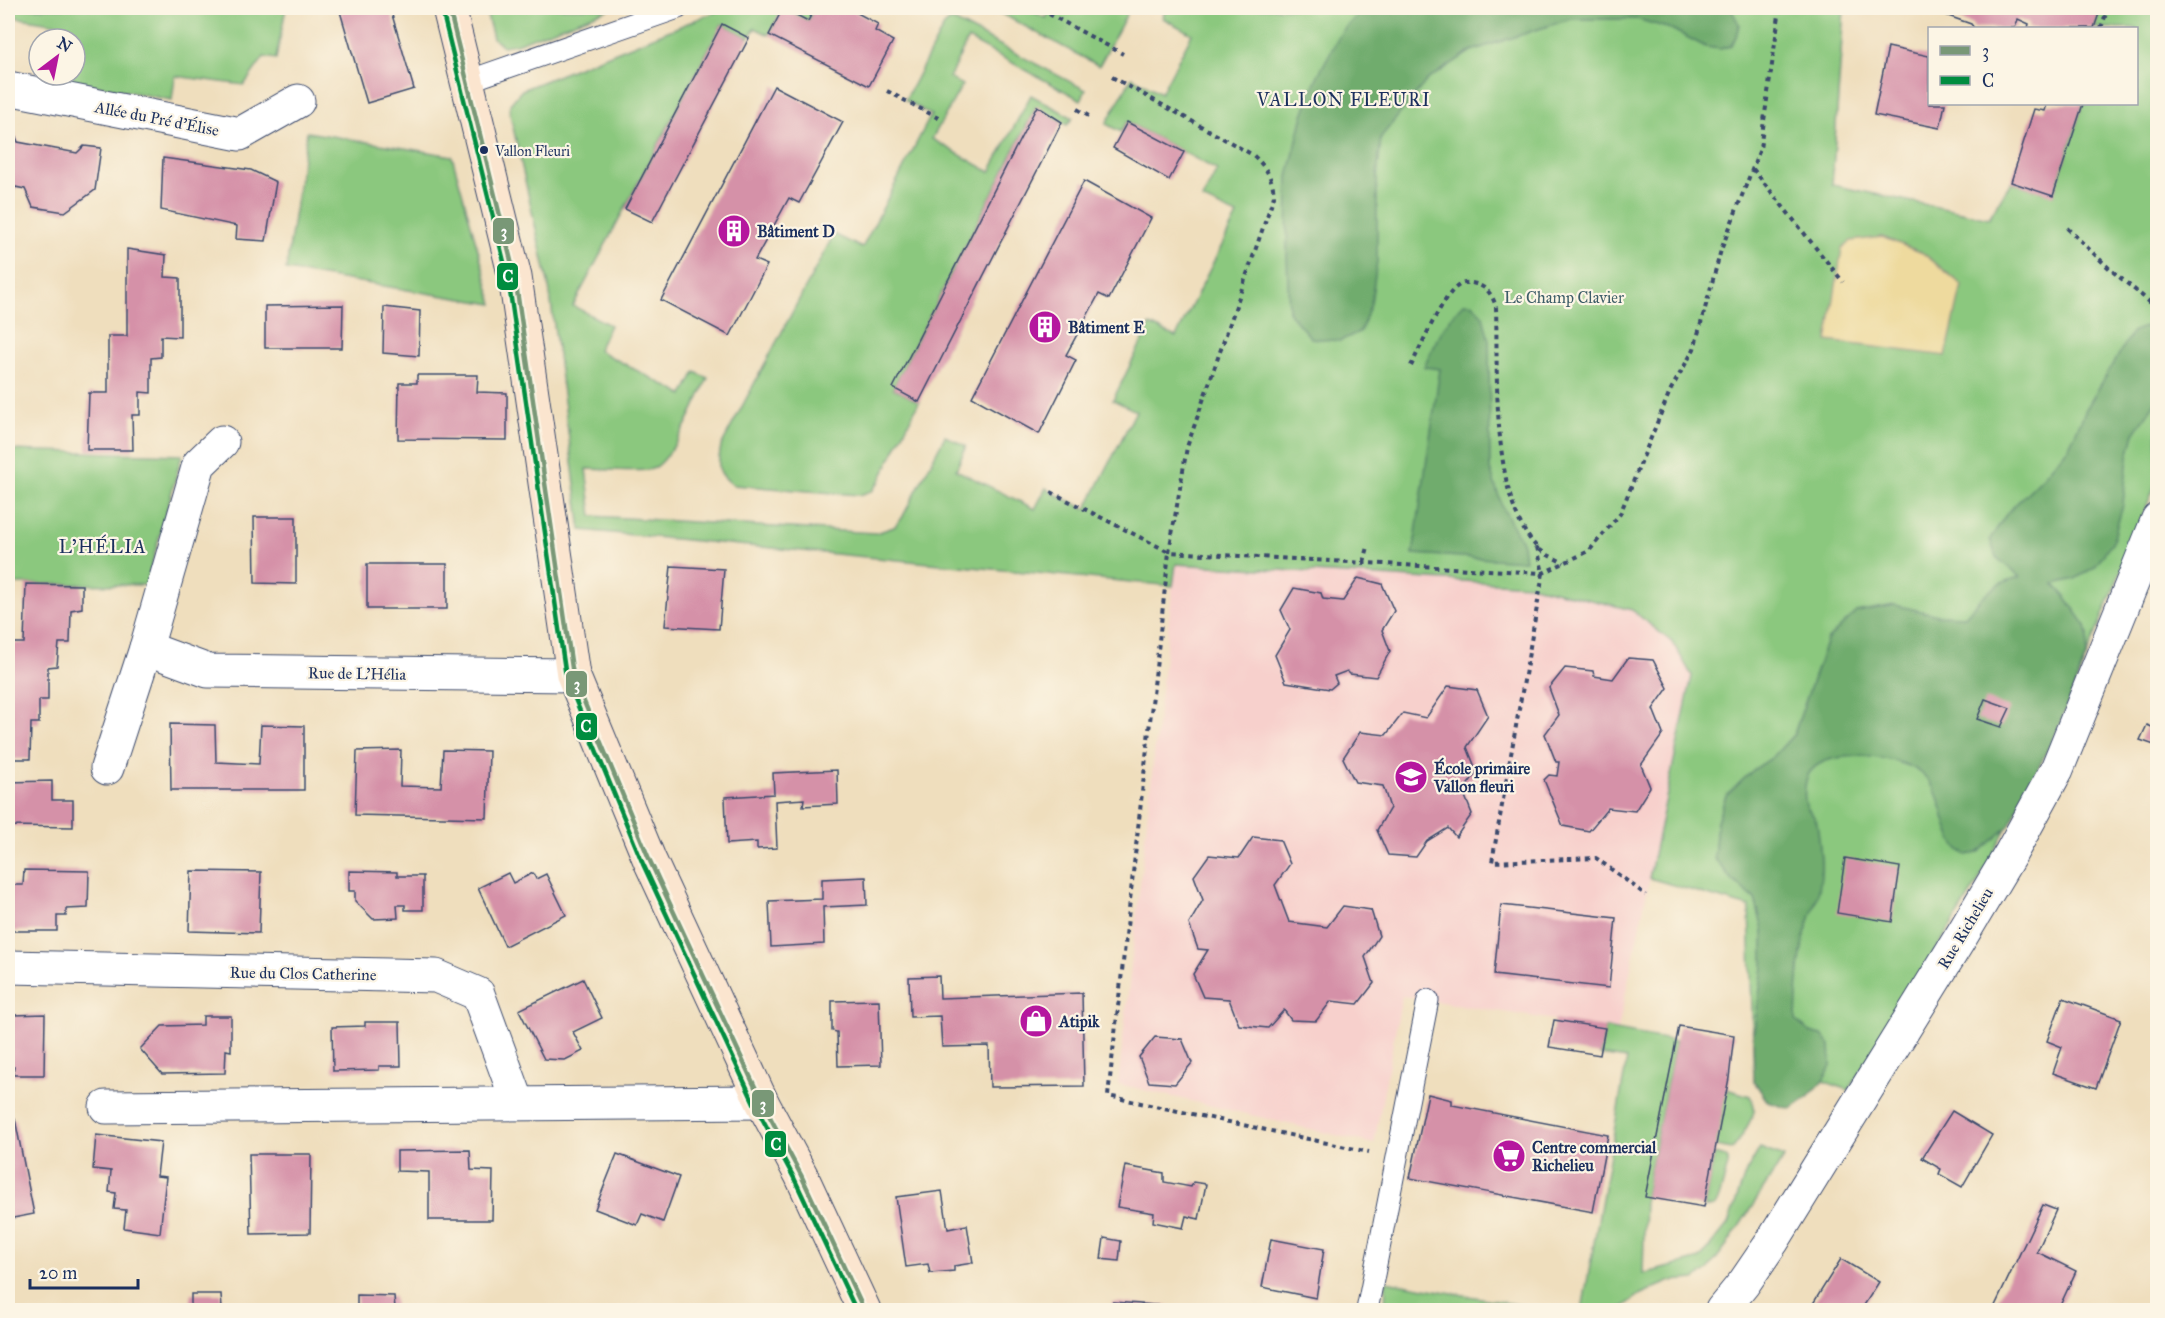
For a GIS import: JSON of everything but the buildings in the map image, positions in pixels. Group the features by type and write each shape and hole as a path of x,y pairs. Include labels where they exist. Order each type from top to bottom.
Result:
{"main road":[{"path":"449,8 514,277 573,675 650,861 762,1102 801,1175 864,1311"}],"street":[{"name":"Allée du Pré d'Élise","path":"8,88 240,134 298,101"},
{"path":"107,768 146,648 199,464 222,442"},
{"name":"Rue Richelieu","path":"1722,1311 1772,1242 2011,853 2056,768 2157,519"},
{"name":"Rue de L'Hélia","path":"146,648 207,672 573,675"},
{"name":"Rue du Clos Catherine","path":"8,967 436,976 478,994 518,1103"},
{"path":"106,1107 762,1102"}],"lane":[{"path":"468,81 678,8"},
{"path":"1367,1311 1428,1000"}],"path":[{"path":"1051,492 1169,552 1543,573 1589,551 1620,514 1670,391 1694,349 1721,250 1760,148 1780,8"},
{"path":"2101,27 2108,8"},
{"path":"1049,14 1123,54"},
{"path":"1112,77 1253,155 1271,177 1274,196 1187,447 1169,552 1108,1096 1397,1158"},
{"path":"887,91 942,120"},
{"path":"1077,109 1092,118"},
{"path":"1752,168 1843,282"},
{"path":"2067,228 2157,309"},
{"path":"1411,366 1446,299 1457,286 1470,282 1480,285 1493,296 1496,307 1501,449 1512,502 1524,529 1537,547 1543,573 1492,862 1596,858 1646,895"},
{"path":"1364,562 1368,547"},
{"path":"1537,547 1564,563"}],"shaded area":[{"name":"École primaire Vallon fleuri","path":"1175,564 1530,585 1632,610 1673,643 1692,676 1618,1030 1402,996 1374,1144 1118,1084"}],"green space":[{"path":"8,8 286,8 276,59 264,57 244,85 175,76 172,100 87,84 87,27 70,27 8,16"},
{"path":"485,8 612,8 516,44 503,46 493,38"},
{"name":"Le Champ Clavier","path":"725,8 815,8 808,21 783,9 769,35 755,28 749,38 722,24 573,306 610,325 598,350 683,395 695,372 708,378 684,429 660,464 652,469 638,471 586,469 592,516 876,533 894,527 902,518 945,436 966,446 956,470 1035,509 1046,488 1086,509 1136,411 1113,400 1150,325 1176,337 1237,215 1202,199 1217,170 1127,122 1121,132 1106,124 1132,77 1161,93 1192,34 1163,18 1165,8 1844,8 1832,185 1989,218 2011,182 2053,195 2083,105 2138,105 2138,27 2094,27 2101,8 2157,8 2157,480 2057,731 1977,884 1849,1090 1823,1081 1808,1097 1791,1109 1768,1102 1754,1081 1749,907 1649,878 1692,676 1673,643 1632,610 1530,585 1176,564 1173,586 581,530 549,287 510,114 510,104 522,90"},
{"path":"991,8 1026,8 1046,18 1052,8 1130,8 1099,66"},
{"path":"1365,8 1727,8 1732,11 1739,24 1736,37 1730,46 1720,49 1706,47 1671,29 1637,19 1570,19 1471,51 1427,80 1381,137 1377,179 1377,261 1371,303 1361,331 1340,341 1311,338 1289,313 1288,177 1303,115 1317,77 1342,31"},
{"path":"950,21 956,22 1086,90 1081,100 968,39 949,78 962,85 932,139 990,172 1031,95 1073,118 1067,125 1036,107 893,388 919,402 879,482 872,491 859,495 733,485 723,476 719,468 721,446 834,234 862,248 931,115 905,100 944,26"},
{"path":"307,132 452,156 493,304 286,270"},
{"path":"1464,303 1473,304 1483,316 1489,341 1490,469 1502,506 1523,544 1525,561 1413,554 1440,369 1424,367 1441,333"},
{"path":"2157,325 2157,400 2134,434 2128,457 2123,504 2113,541 2095,567 2075,579 2054,584 2086,626 2087,654 2057,731 2009,826 1978,853 1966,855 1951,838 1935,790 1921,773 1910,767 1881,758 1847,757 1819,764 1808,775 1805,784 1805,799 1817,823 1821,870 1817,898 1805,934 1801,955 1796,1021 1810,1032 1822,1035 1830,1045 1831,1066 1823,1081 1808,1097 1791,1109 1768,1102 1754,1081 1753,1038 1763,967 1763,929 1755,899 1731,879 1714,858 1717,821 1726,796 1753,770 1773,757 1794,734 1827,640 1856,612 1895,605 1938,615 1965,616 1989,591 2011,579 2020,577 1996,557 1990,539 2007,513 2069,447 2086,409 2133,331"},
{"path":"8,450 182,455 146,585 8,584"},
{"path":"1605,1028 1676,1041 1645,1197 1643,1274 1700,1259 1728,1224 1746,1172 1760,1148 1784,1157 1729,1242 1707,1271 1695,1279 1671,1281 1641,1294 1619,1310 1582,1310 1627,1059 1600,1055"},
{"path":"1726,1089 1750,1096 1754,1106 1748,1124 1732,1149 1715,1146"},
{"path":"1714,1154 1725,1157 1728,1165 1716,1204 1714,1207 1704,1207"},
{"path":"1386,1281 1547,1310 1385,1310"}],"sand":[{"path":"1882,237 1923,253 1962,285 1946,356 1827,341 1842,248 1851,241"}],"transit line":[{"name":"3","path":"449,8 515,277 573,675 650,861 762,1102 801,1175 864,1310"},
{"name":"C","path":"442,10 508,278 566,677 643,864 755,1105 794,1178 856,1310"}],"place":[{"name":"Vallon Fleuri","path":"484,150"},
{"name":"Bâtiment D","path":"734,231"},
{"name":"Bâtiment E","path":"1045,327"},
{"name":"École primaire Vallon fleuri","path":"1411,777"},
{"name":"Atipik","path":"1036,1021"},
{"name":"Centre commercial Richelieu","path":"1509,1156"}],"district":[{"name":"VALLON FLEURI","path":"1344,100"},
{"name":"L'HÉLIA","path":"103,547"}]}
